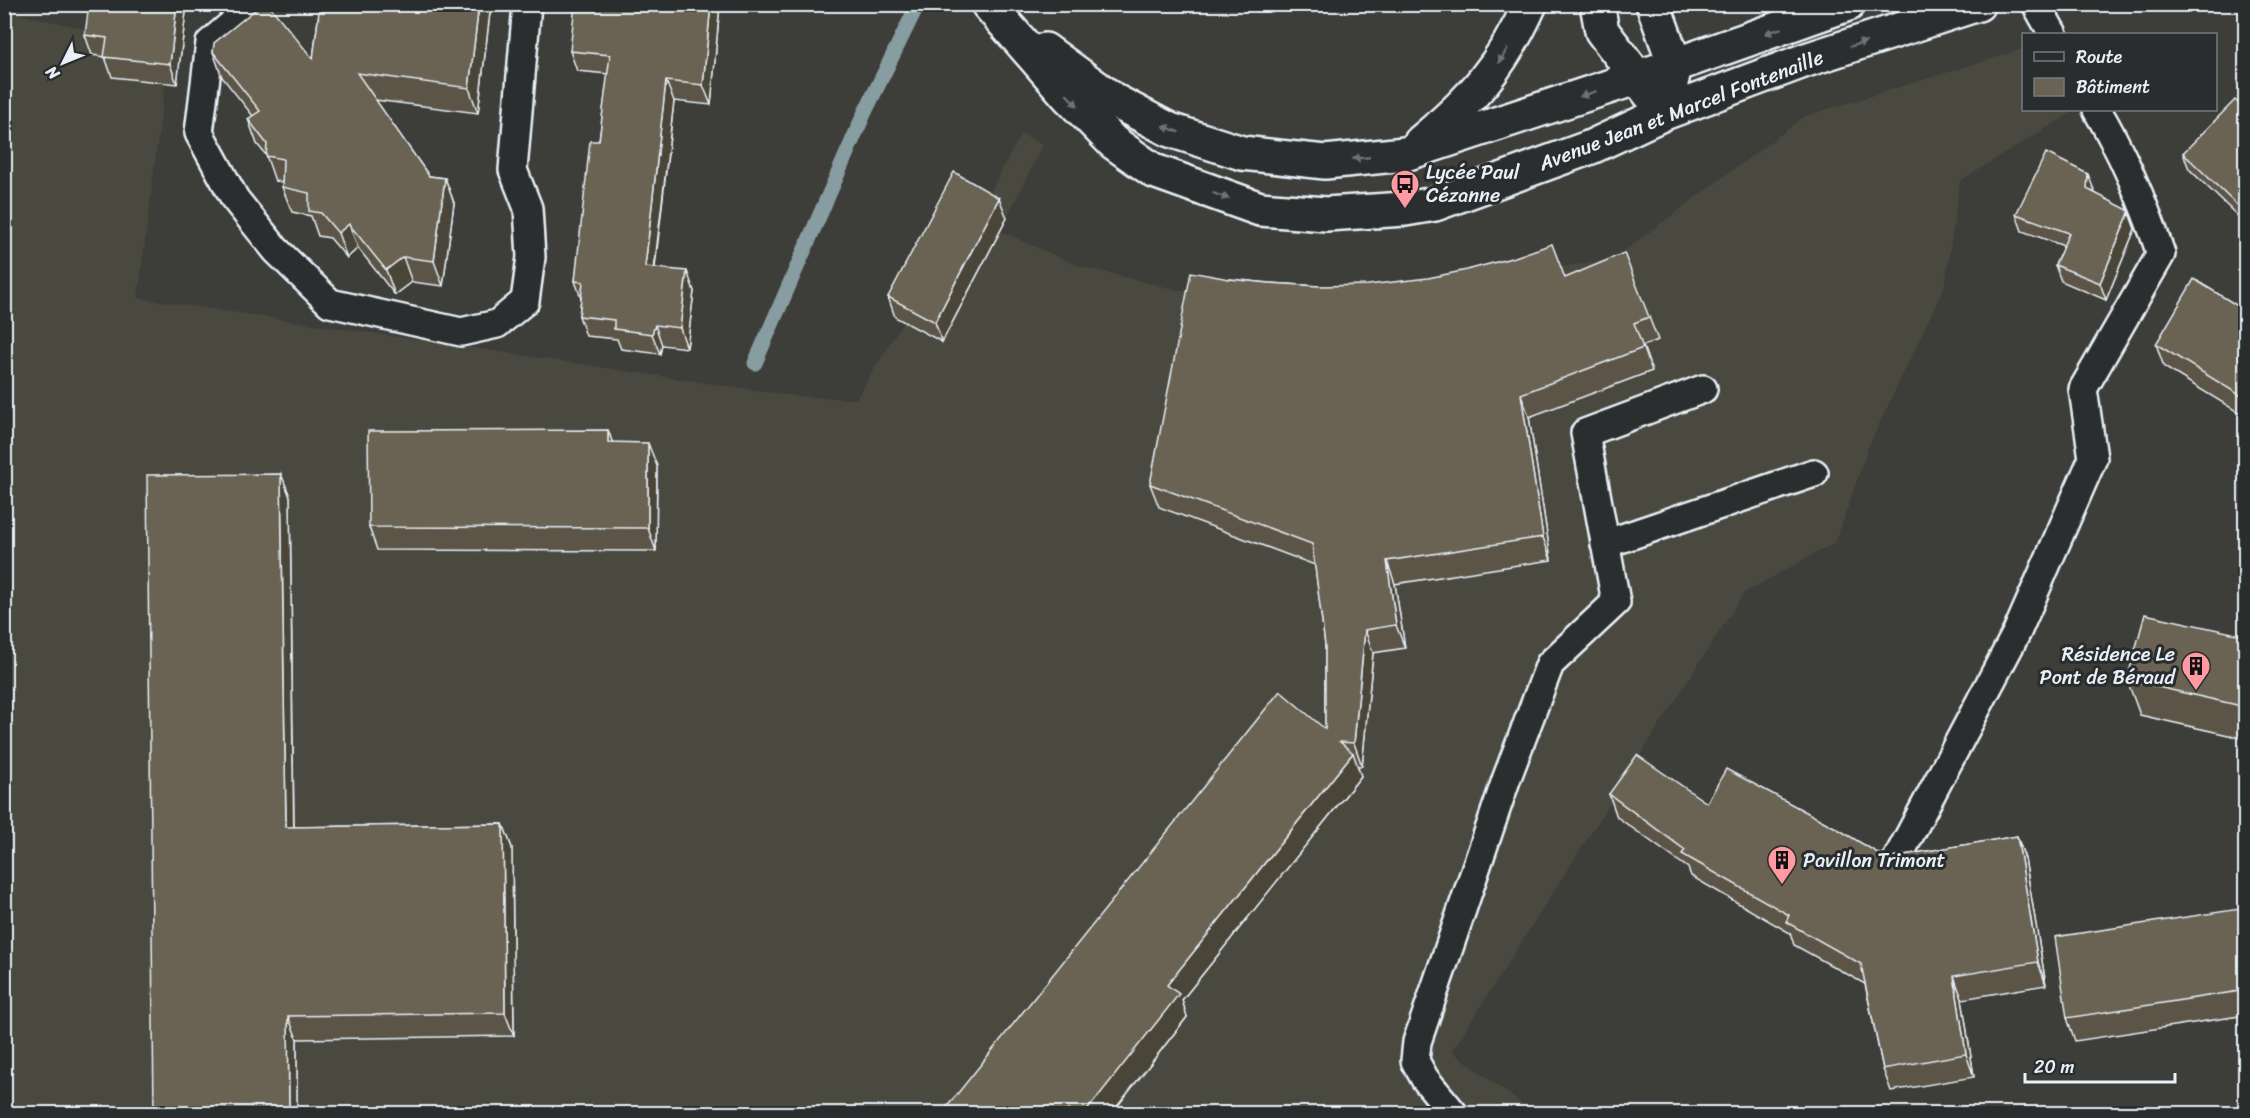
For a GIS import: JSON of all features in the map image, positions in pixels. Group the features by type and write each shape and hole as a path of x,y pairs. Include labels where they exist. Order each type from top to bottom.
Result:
{"main road":[{"path":"1406,154 1452,116 1492,74 1521,26 1530,4"},
{"path":"1596,4 1602,31 1664,113"},
{"path":"1653,4 1675,66 1664,113"},
{"name":"Avenue Jean et Marcel Fontenaille","path":"990,6 1115,101 1170,130 1242,153 1325,162 1406,154 1675,66 1848,4"},
{"name":"Avenue Jean et Marcel Fontenaille","path":"990,6 1068,96 1113,142 1154,171 1260,209 1326,214 1405,209 1435,204 1591,147 1664,113 1806,60 1978,4"}],"lane":[{"path":"243,4 239,18 210,43 199,133 235,199 276,250 330,303 461,332 497,324 525,301 531,257 528,208 513,170 527,4"},
{"path":"2036,4 2052,33"},
{"path":"1898,857 2017,632 2092,458 2083,389 2161,254 2145,206 2098,111"},
{"path":"1454,1113 1425,1080 1415,1061 1418,1042 1506,780 1550,664 1616,602 1585,433 1703,389"},
{"path":"1605,544 1814,473"}],"shaded area":[{"path":"5,11 95,31 114,58 112,77 165,83 138,298 794,396 856,399 903,322 895,317 962,192 984,204 1021,134 1043,145 1000,231 1079,266 1238,302 1561,267 1613,259 1805,116 2022,49 2022,111 2074,111 1960,181 1945,285 1868,448 1836,542 1744,593 1452,1051 1534,1113 5,1114"}],"building":[{"path":"89,4 177,4 170,64 104,57 107,38 85,35"},
{"path":"262,4 268,4 313,59 320,4 479,4 469,88 357,73 429,176 445,178 434,261 403,257 386,270 349,224 338,233 321,213 309,211 309,193 282,187 283,159 266,156 267,144 248,119 260,111 213,52 214,43"},
{"path":"575,4 711,4 703,85 666,81 645,267 687,271 680,328 655,325 652,334 614,329 614,320 579,316 583,282 575,281 590,141 599,141 610,55 570,51"},
{"path":"2235,100 2246,110 2246,214 2183,153"},
{"path":"2046,153 2088,174 2087,189 2128,210 2129,213 2100,283 2055,265 2069,233 2016,214"},
{"path":"954,172 999,198 935,322 888,297"},
{"path":"1552,244 1565,278 1624,253 1649,317 1634,323 1643,348 1521,394 1543,537 1387,561 1396,625 1365,630 1354,743 1340,742 1353,753 1167,985 1179,994 1085,1113 1074,1113 1069,1109 1065,1113 942,1113 1280,691 1325,729 1325,645 1312,544 1150,484 1191,272 1269,283 1319,286 1368,285 1428,278 1467,270"},
{"path":"2194,279 2246,311 2246,399 2156,344"},
{"path":"608,430 608,442 648,443 648,528 369,527 368,431"},
{"path":"281,474 286,827 503,824 505,1013 288,1016 289,1113 154,1113 147,475"},
{"path":"2145,614 2246,636 2246,707 2127,680"},
{"path":"1637,755 1707,803 1726,769 1836,828 1886,858 2017,836 2038,962 1954,976 1966,1054 1883,1069 1861,964 1786,922 1789,915 1682,854 1685,850 1609,794"},
{"path":"2246,908 2246,990 2067,1018 2055,937"}],"waterway":[{"path":"755,363 864,114 918,4"}],"place":[{"name":"Lycée Paul Cézanne","path":"1405,210"},
{"name":"Résidence Le Pont de Béraud","path":"2196,692"},
{"name":"Pavillon Trimont","path":"1782,886"}]}
